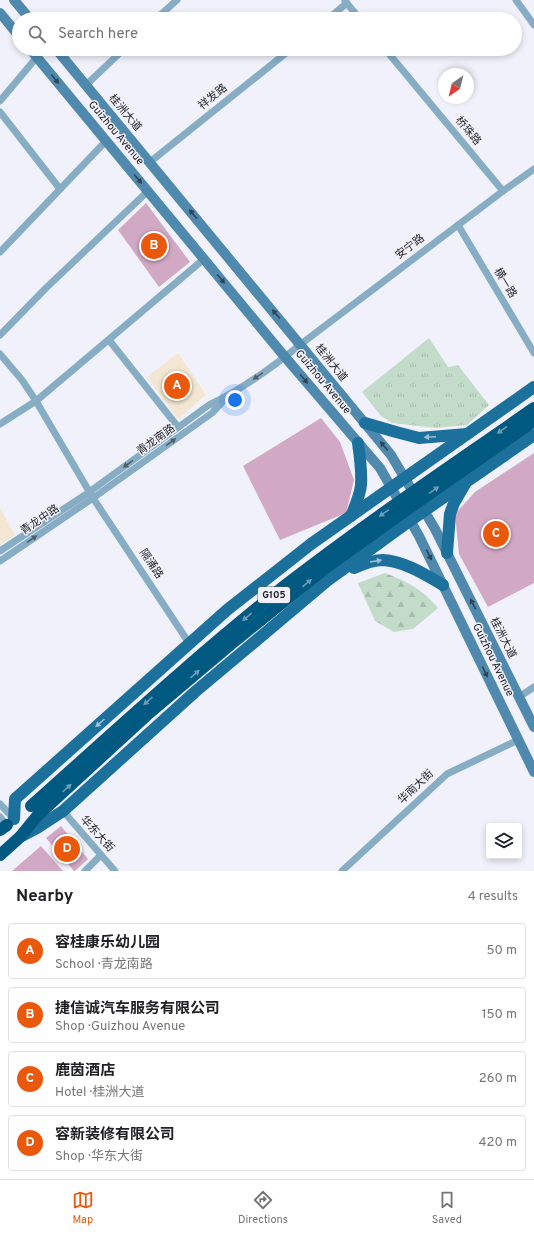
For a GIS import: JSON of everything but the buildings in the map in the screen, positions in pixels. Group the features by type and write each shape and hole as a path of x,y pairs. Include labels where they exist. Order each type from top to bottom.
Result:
{"highway":[{"name":"G105","path":"0,855 20,837 34,810 154,696 241,622 287,584 369,523 534,408"},
{"name":"G105","path":"34,810 236,640 323,570 534,421"}],"main road":[{"path":"14,0 24,12"},
{"path":"0,13 12,28"},
{"name":"桂洲大道","path":"62,56 391,455 435,529 534,727"},
{"name":"Guizhou Avenue","path":"37,57 204,260 380,468 411,520 534,772"},
{"path":"5,823 15,800 227,610 327,533 534,388"},
{"path":"365,423 419,438 468,434"},
{"path":"20,837 63,811 196,691 327,581 411,520 534,435"},
{"path":"351,516 358,500 361,486 358,443"},
{"path":"445,451 443,461 447,472 452,476 469,480"},
{"path":"447,553 450,514 454,503 469,480"},
{"path":"327,533 334,532 349,537 355,552 354,562"},
{"path":"327,581 365,563 383,560 406,565 443,585"},
{"name":"G105","path":"5,823 34,810"}],"street":[{"path":"164,12 177,0"},
{"path":"516,0 534,25"},
{"path":"335,12 346,2 354,12"},
{"path":"86,85 117,56"},
{"name":"祥发路","path":"150,162 282,56"},
{"name":"桥珠路","path":"391,56 503,191"},
{"path":"0,101 37,57"},
{"path":"0,112 60,189"},
{"path":"0,252 106,141"},
{"name":"安宁路","path":"300,344 534,169"},
{"path":"0,335 46,288 148,191"},
{"name":"横一路","path":"458,225 534,353"},
{"path":"0,424 36,401 204,260"},
{"path":"109,340 178,427"},
{"name":"青龙南路","path":"92,495 209,404 228,396 285,357 300,344"},
{"name":"隔涌路","path":"0,354 22,380 36,401 92,495 189,643"},
{"name":"青龙南路","path":"92,495 212,413 228,396"},
{"name":"青龙中路","path":"0,551 92,495"},
{"name":"青龙中路","path":"0,561 92,495"},
{"path":"519,697 534,687"},
{"name":"华南大街","path":"342,871 447,774 518,740"},
{"path":"0,804 5,823"},
{"name":"华东大街","path":"63,811 115,871"},
{"path":"85,871 101,856"}],"shaded area":[{"path":"178,353 206,395 178,419 147,377"},
{"path":"0,508 15,535 0,545"}],"green space":[{"path":"429,338 448,367 458,365 489,405 467,425 436,428 392,423 381,416 362,392"},
{"path":"385,573 414,587 432,601 438,608 413,629 394,632 375,621 358,583"}],"place":[{"name":"捷信诚汽车服务有限公司","path":"154,246"},
{"name":"容桂康乐幼儿园","path":"177,386"},
{"name":"鹿茵酒店","path":"496,534"},
{"name":"容新装修有限公司","path":"67,849"}]}
